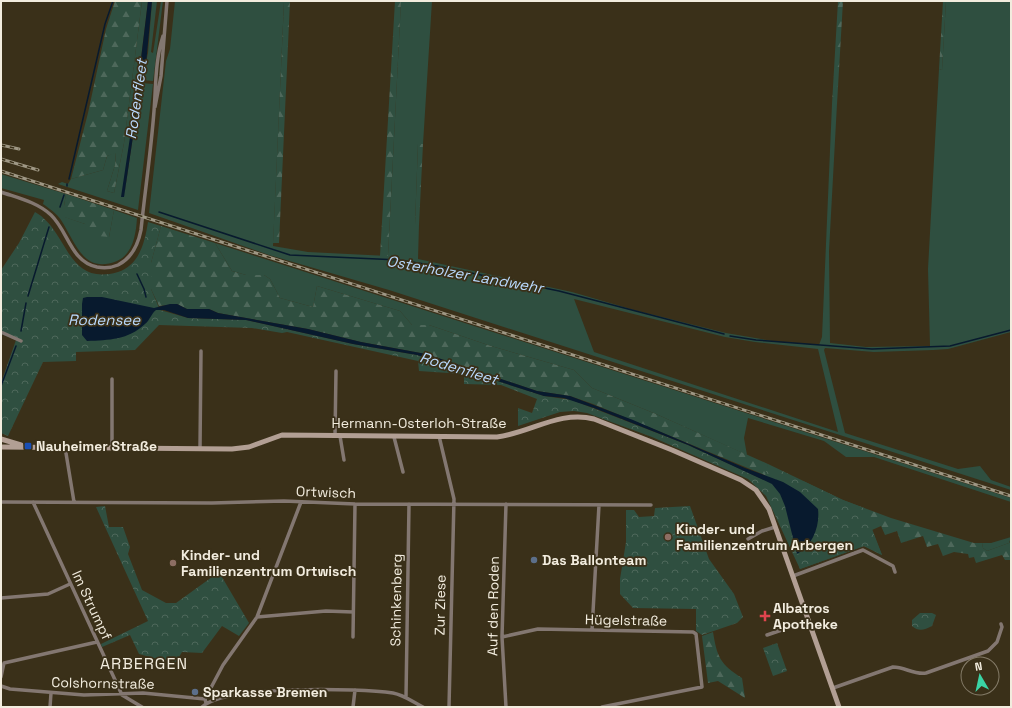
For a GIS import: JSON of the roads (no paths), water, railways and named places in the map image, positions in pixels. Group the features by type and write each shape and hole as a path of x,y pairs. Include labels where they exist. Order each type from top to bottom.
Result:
{"street":[{"path":"1,192 28,201 51,215 60,226 76,254 92,266 110,267 125,260 134,250 141,230 154,110 154,83 159,49 163,36 167,1"},
{"path":"1,332 21,342"},
{"path":"200,448 201,351"},
{"path":"336,371 337,436 344,460"},
{"path":"112,379 112,448"},
{"name":"Hermann-Osterloh-Straße","path":"1,447 241,448 282,435 394,437 507,436 563,417 587,417 672,450 751,486 767,504 838,707"},
{"name":"Zur Ziese","path":"439,436 454,504 449,707"},
{"path":"394,437 403,472"},
{"name":"Hermann-Osterloh-Straße","path":"1,439 24,446"},
{"path":"65,447 74,502"},
{"name":"Ortwisch","path":"1,502 301,502 355,504 651,505"},
{"name":"Im Strumpf","path":"33,502 96,642 122,695"},
{"path":"206,703 205,699 223,665 257,617 301,502"},
{"path":"353,637 355,504"},
{"name":"Schinkenberg","path":"406,697 409,504"},
{"name":"Auf den Roden","path":"506,504 502,637 506,707"},
{"path":"592,630 599,505"},
{"path":"748,539 762,531 775,527"},
{"path":"793,576 863,550 893,566 895,572"},
{"path":"1,598 48,594 70,584"},
{"path":"257,617 326,611 353,612"},
{"path":"767,635 808,620"},
{"path":"832,688 893,667 919,674 926,673 988,651 997,642 1002,627 1001,624"},
{"name":"Hügelstraße","path":"502,637 538,629 693,632 696,634 702,687 618,706"},
{"path":"1,677 4,663 96,642"},
{"name":"Colshornstraße","path":"1,686 10,689 51,693 84,695 143,694 205,699"},
{"path":"202,707 206,703 218,699 273,691 327,689 393,693 406,697 423,707"},
{"path":"353,707 355,690"},
{"path":"50,707 51,693"},
{"path":"122,695 142,707"},
{"path":"602,707 618,706"}],"water":[{"path":"148,1 152,1 146,64 143,69 124,197 121,197 138,84"},
{"name":"Rodensee","path":"102,297 154,308 177,304 187,309 209,309 218,313 308,329 361,342 426,354 537,391 570,396 633,420 745,468 783,482 800,492 818,509 818,522 811,540 803,550 797,554 785,506 780,494 772,484 688,445 594,408 564,398 544,396 417,355 353,344 246,320 188,318 164,310 156,310 145,324 139,329 125,336 87,341 82,335 82,304 83,298"}],"waterway":[{"name":"Osterholzer Landwehr","path":"69,179 105,24 113,1"},
{"path":"60,207 64,195"},
{"name":"Osterholzer Landwehr","path":"159,212 290,255 399,260 437,266 559,291 724,334"},
{"path":"28,296 49,227"},
{"name":"Rodenfleet","path":"137,274 146,297"},
{"path":"21,331 26,303"},
{"name":"Osterholzer Landwehr","path":"730,336 756,340 872,349 950,346 1011,330"},
{"path":"1,386 16,346"}],"railway":[{"path":"1,145 19,149"},
{"path":"1,159 38,170"},
{"path":"1,171 1011,496"}],"place":[{"name":"Nauheimer Straße","path":"28,446"},
{"name":"Kinder- und Familienzentrum Arbergen","path":"668,537"},
{"name":"Das Ballonteam","path":"534,560"},
{"name":"Kinder- und Familienzentrum Ortwisch","path":"173,563"},
{"name":"Albatros Apotheke","path":"765,616"},
{"name":"Sparkasse Bremen","path":"195,692"}],"district":[{"name":"ARBERGEN","path":"144,663"}]}
